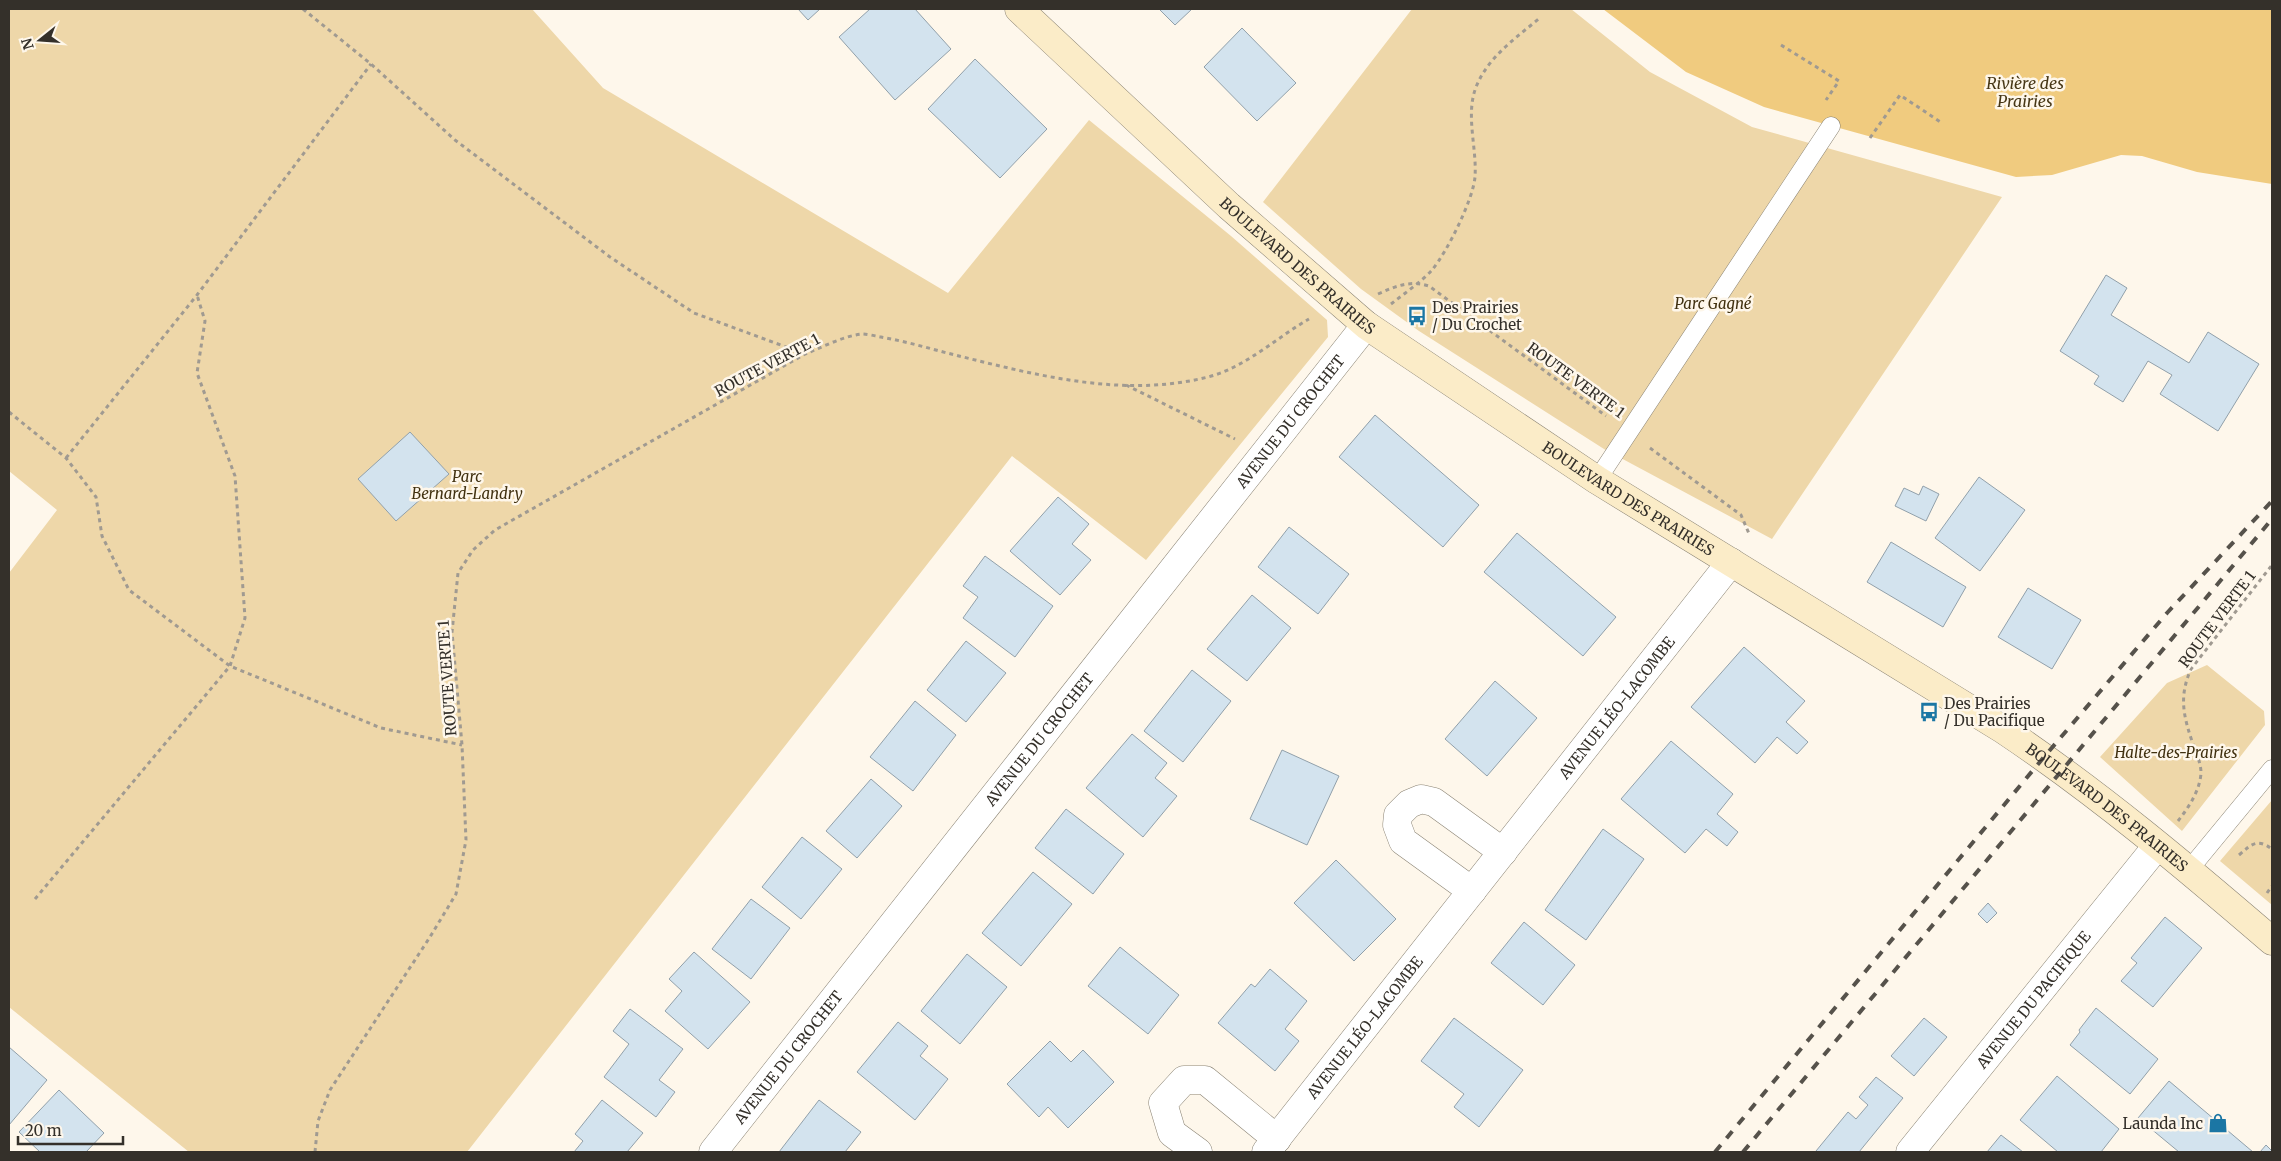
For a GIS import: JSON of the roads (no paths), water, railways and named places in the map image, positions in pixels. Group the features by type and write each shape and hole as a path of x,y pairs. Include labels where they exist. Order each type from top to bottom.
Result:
{"street":[{"name":"BOULEVARD DES PRAIRIES","path":"1019,9 1229,206 1357,317 1597,480 2004,730 2073,778 2165,837 2188,871 2272,941"},
{"name":"AVENUE DU CROCHET","path":"713,1152 1265,453 1357,317"},
{"name":"AVENUE LÉO-LACOMBE","path":"1198,1152 1172,1133 1163,1103 1184,1080 1205,1080 1272,1146 1731,562"},
{"path":"1472,892 1403,841 1397,825 1398,815 1409,804 1421,799 1434,802 1503,852"},
{"name":"AVENUE DU PACIFIQUE","path":"1910,1152 2165,837"}],"lane":[{"path":"1597,480 1831,126"},
{"path":"2188,871 2272,769"}],"water":[{"name":"Rivière des Prairies","path":"1603,9 2272,9 2272,184 2197,172 2142,156 2121,155 2052,175 2016,177 1764,107 1686,72"}],"railway":[{"path":"1715,1152 2044,757 2167,613 2272,501"},
{"path":"1743,1152 2272,519"}],"place":[{"name":"Des Prairies / Du Crochet","path":"1417,316"},
{"name":"Des Prairies / Du Pacifique","path":"1929,712"},
{"name":"Launda Inc","path":"2218,1123"}],"park label":[{"name":"Parc Gagné","path":"1713,303"},
{"name":"Parc Bernard-Landry","path":"467,484"},
{"name":"Halte-des-Prairies","path":"2176,752"}]}
